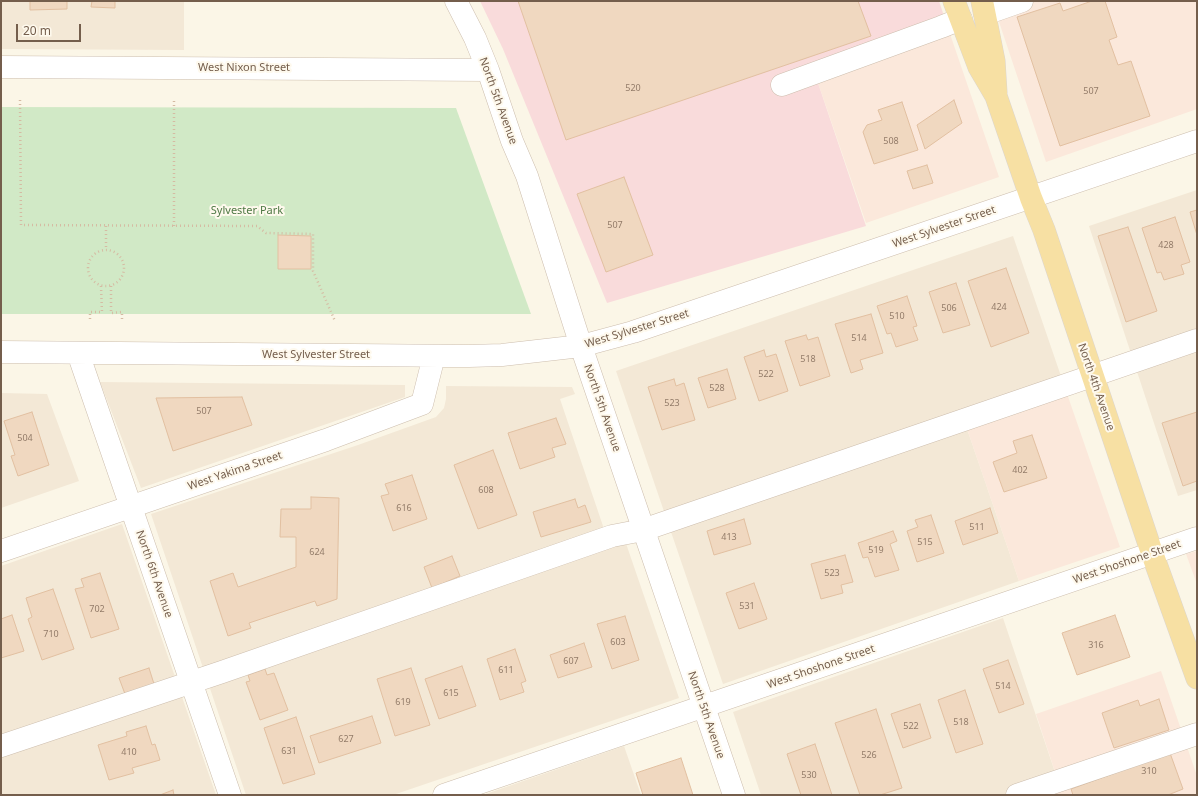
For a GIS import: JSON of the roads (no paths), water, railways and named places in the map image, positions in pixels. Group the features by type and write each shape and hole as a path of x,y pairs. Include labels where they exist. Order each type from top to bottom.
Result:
{"main road":[{"name":"North 4th Avenue","path":"983,7 994,61 996,96"},
{"name":"North 4th Avenue","path":"958,10 979,67 996,96 1031,198 1044,230 1152,553 1197,678"}],"street":[{"name":"North 5th Avenue","path":"456,1 475,38 488,70 512,141 527,176 581,346 734,795"},
{"path":"983,7 1022,1"},
{"path":"782,85 941,27 958,10"},
{"name":"West Nixon Street","path":"1,67 488,70"},
{"name":"West Sylvester Street","path":"1,352 434,356 502,355 581,346 633,332 1197,141"},
{"path":"1,746 191,682 612,536 644,530 1197,340"},
{"name":"North 6th Avenue","path":"78,353 230,795"},
{"name":"West Yakima Street","path":"1,551 326,440 422,404 434,356"},
{"name":"West Shoshone Street","path":"444,795 1197,538"},
{"path":"1017,795 1197,734"}],"park label":[{"name":"Sylvester Park","path":"247,211"}]}
